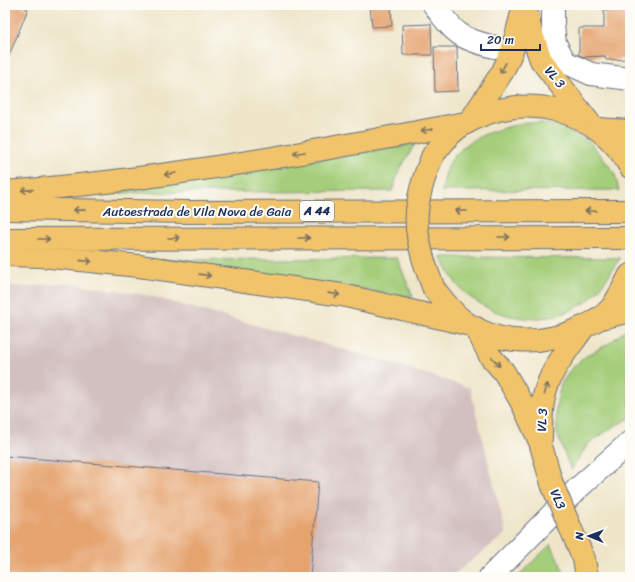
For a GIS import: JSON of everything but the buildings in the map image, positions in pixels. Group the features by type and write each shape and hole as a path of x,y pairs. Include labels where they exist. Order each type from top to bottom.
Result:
{"main road":[{"name":"VL 3","path":"468,122 503,71 512,51 524,5"},
{"name":"VL 3","path":"524,5 531,32 541,60 593,126"},
{"name":"VL 3","path":"627,161 608,137 593,126 566,112 542,107 518,106 494,112 468,122 450,135 434,155 423,180 416,207 416,236 423,263 434,289 450,308 471,326 490,335 513,340 541,341 566,334 591,323 611,308 627,281"},
{"path":"5,192 135,180 352,144 468,122"},
{"path":"593,126 630,131"},
{"name":"Autoestrada de Vila Nova de Gaia","path":"5,209 188,212 630,211"},
{"name":"Autoestrada de Vila Nova de Gaia","path":"5,239 630,238"},
{"path":"5,255 41,256 139,266 342,295 471,326"},
{"path":"591,323 630,311"},
{"name":"VL 3","path":"540,442 542,410 546,389 552,373 591,323"},
{"name":"VL 3","path":"471,326 490,356 504,372 523,405 540,442"},
{"name":"VL3","path":"540,442 552,484 584,559 587,577"}],"street":[{"path":"434,5 451,29 472,42 496,47"},
{"path":"553,5 555,43 564,62 591,74 630,79"},
{"path":"490,577 577,489 630,442"}],"shaded area":[{"path":"67,283 146,295 382,360 470,388 506,534 450,577 5,577 5,285 24,287"}],"green space":[{"path":"524,123 542,123 560,126 590,142 614,172 619,190 442,191 448,166 462,148 481,136"},
{"path":"415,144 399,171 392,191 101,193"},
{"path":"440,257 620,258 600,288 586,302 555,316 522,318 505,315 475,301 459,287"},
{"path":"397,258 413,297 162,260"},
{"path":"630,327 630,418 616,425 588,444 571,470 557,434 556,407 561,384 571,369 586,356 608,344"},
{"path":"551,544 566,577 517,577"}]}
